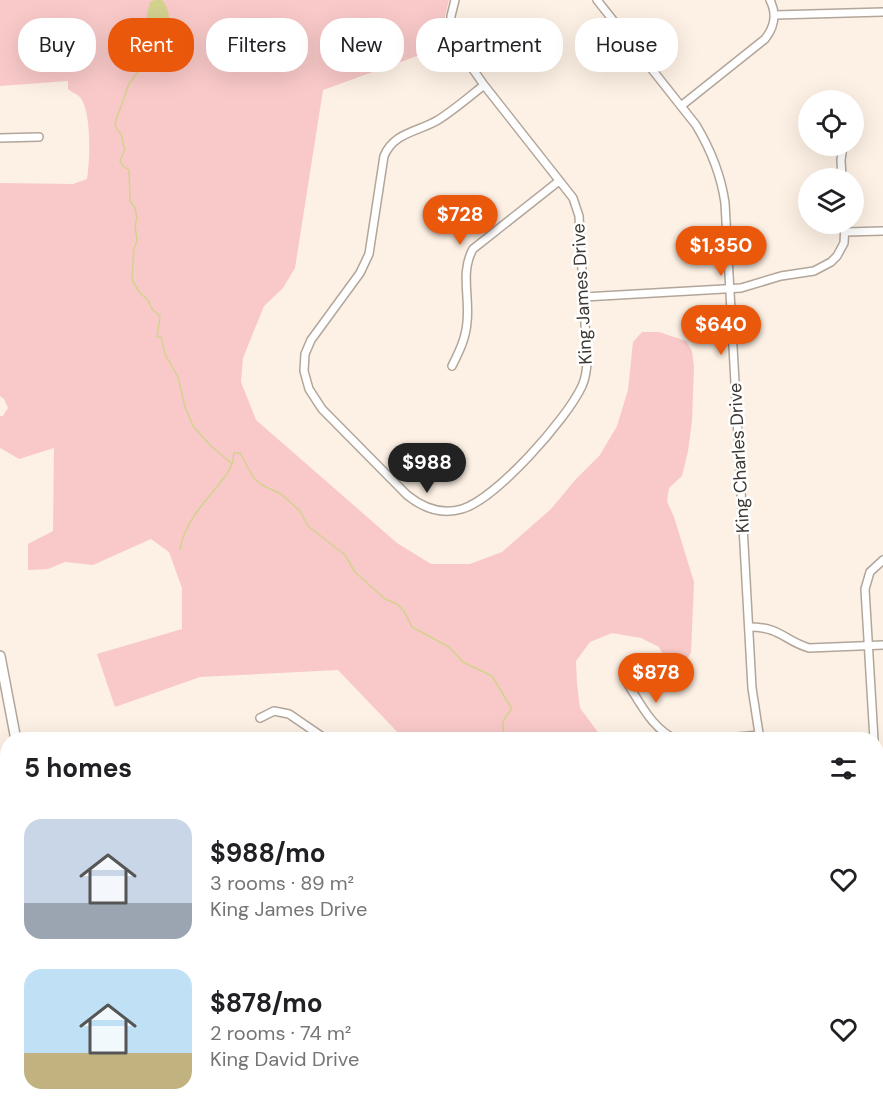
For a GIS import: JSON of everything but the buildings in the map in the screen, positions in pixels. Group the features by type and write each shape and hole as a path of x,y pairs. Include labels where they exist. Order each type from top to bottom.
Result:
{"street":[{"name":"King James Drive","path":"455,0 451,16 454,40 484,86 573,198 579,216 587,359 585,378 577,395 546,439 482,499 462,509 443,511 414,501 322,409 309,389 304,362 308,346 317,330 360,273 369,254 387,148 398,137 437,121 484,86"},
{"name":"King Charles Drive","path":"597,0 705,139 721,179 725,203 753,688 759,732"},
{"path":"681,106 765,39 773,26 774,15 770,0"},
{"path":"774,15 883,12"},
{"path":"0,138 39,137"},
{"path":"452,366 466,330 468,304 465,272 473,249 560,181"},
{"path":"864,232 883,231"},
{"path":"584,297 730,289 749,287 772,278 804,274 823,267 837,256 846,234"},
{"path":"874,732 865,583 872,569 883,560"},
{"path":"749,627 773,629 809,648 883,645"},
{"path":"0,656 14,732"},
{"path":"626,681 657,725 665,732"},
{"path":"260,718 274,711 289,714 315,732"}],"shaded area":[{"path":"0,0 449,0 445,18 416,18 416,56 404,61 404,18 320,18 320,72 373,72 323,90 295,268 283,288 264,306 243,358 241,382 256,420 397,543 431,564 470,564 502,552 551,509 600,455 617,426 628,390 633,342 642,332 659,332 686,341 692,351 694,367 692,421 682,476 669,488 667,501 694,582 691,653 687,659 677,667 670,668 659,647 641,638 612,633 590,642 576,661 577,684 580,708 598,732 397,732 338,670 200,677 115,707 97,654 182,629 182,588 169,552 151,539 93,565 65,562 48,569 28,570 28,544 53,531 54,448 19,459 0,448 0,416 3,416 8,408 0,396 0,183 73,184 87,179 89,137 87,114 80,97 68,89 68,81 0,86"},
{"path":"162,0 167,7 169,18 147,18 150,2"}],"waterway":[{"path":"138,72 129,84 115,123 125,149 120,161 129,170 130,201 135,208 137,218 135,225 137,241 134,248 132,280 140,293 148,300 152,309 160,316 157,337 161,337 165,354 178,377 185,407 193,426 232,464 234,453 240,453 253,477 262,485 281,494 300,511 308,526 345,555 355,572 385,599 397,604 404,611 412,627 449,647 463,662 492,676 512,709 503,723 504,732"},
{"path":"180,549 185,532 194,516 232,464"}]}
